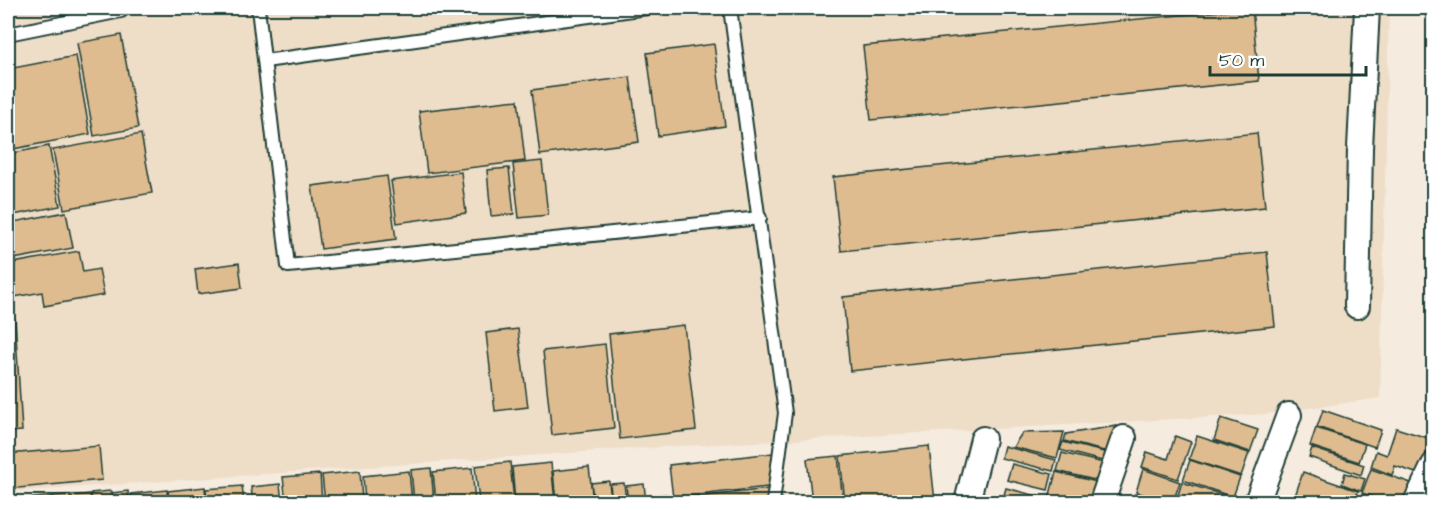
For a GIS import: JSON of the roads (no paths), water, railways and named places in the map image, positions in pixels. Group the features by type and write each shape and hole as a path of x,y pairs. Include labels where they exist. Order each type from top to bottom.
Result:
{"street":[{"path":"1358,306 1360,148 1367,8"},
{"path":"1257,502 1289,415"},
{"path":"1102,502 1124,438"},
{"path":"967,502 983,439"},
{"path":"1416,502 1434,465"}],"lane":[{"path":"258,8 288,266 760,218"},
{"path":"265,61 647,8"},
{"path":"730,8 785,413 773,502"},
{"path":"8,34 121,11"}]}
